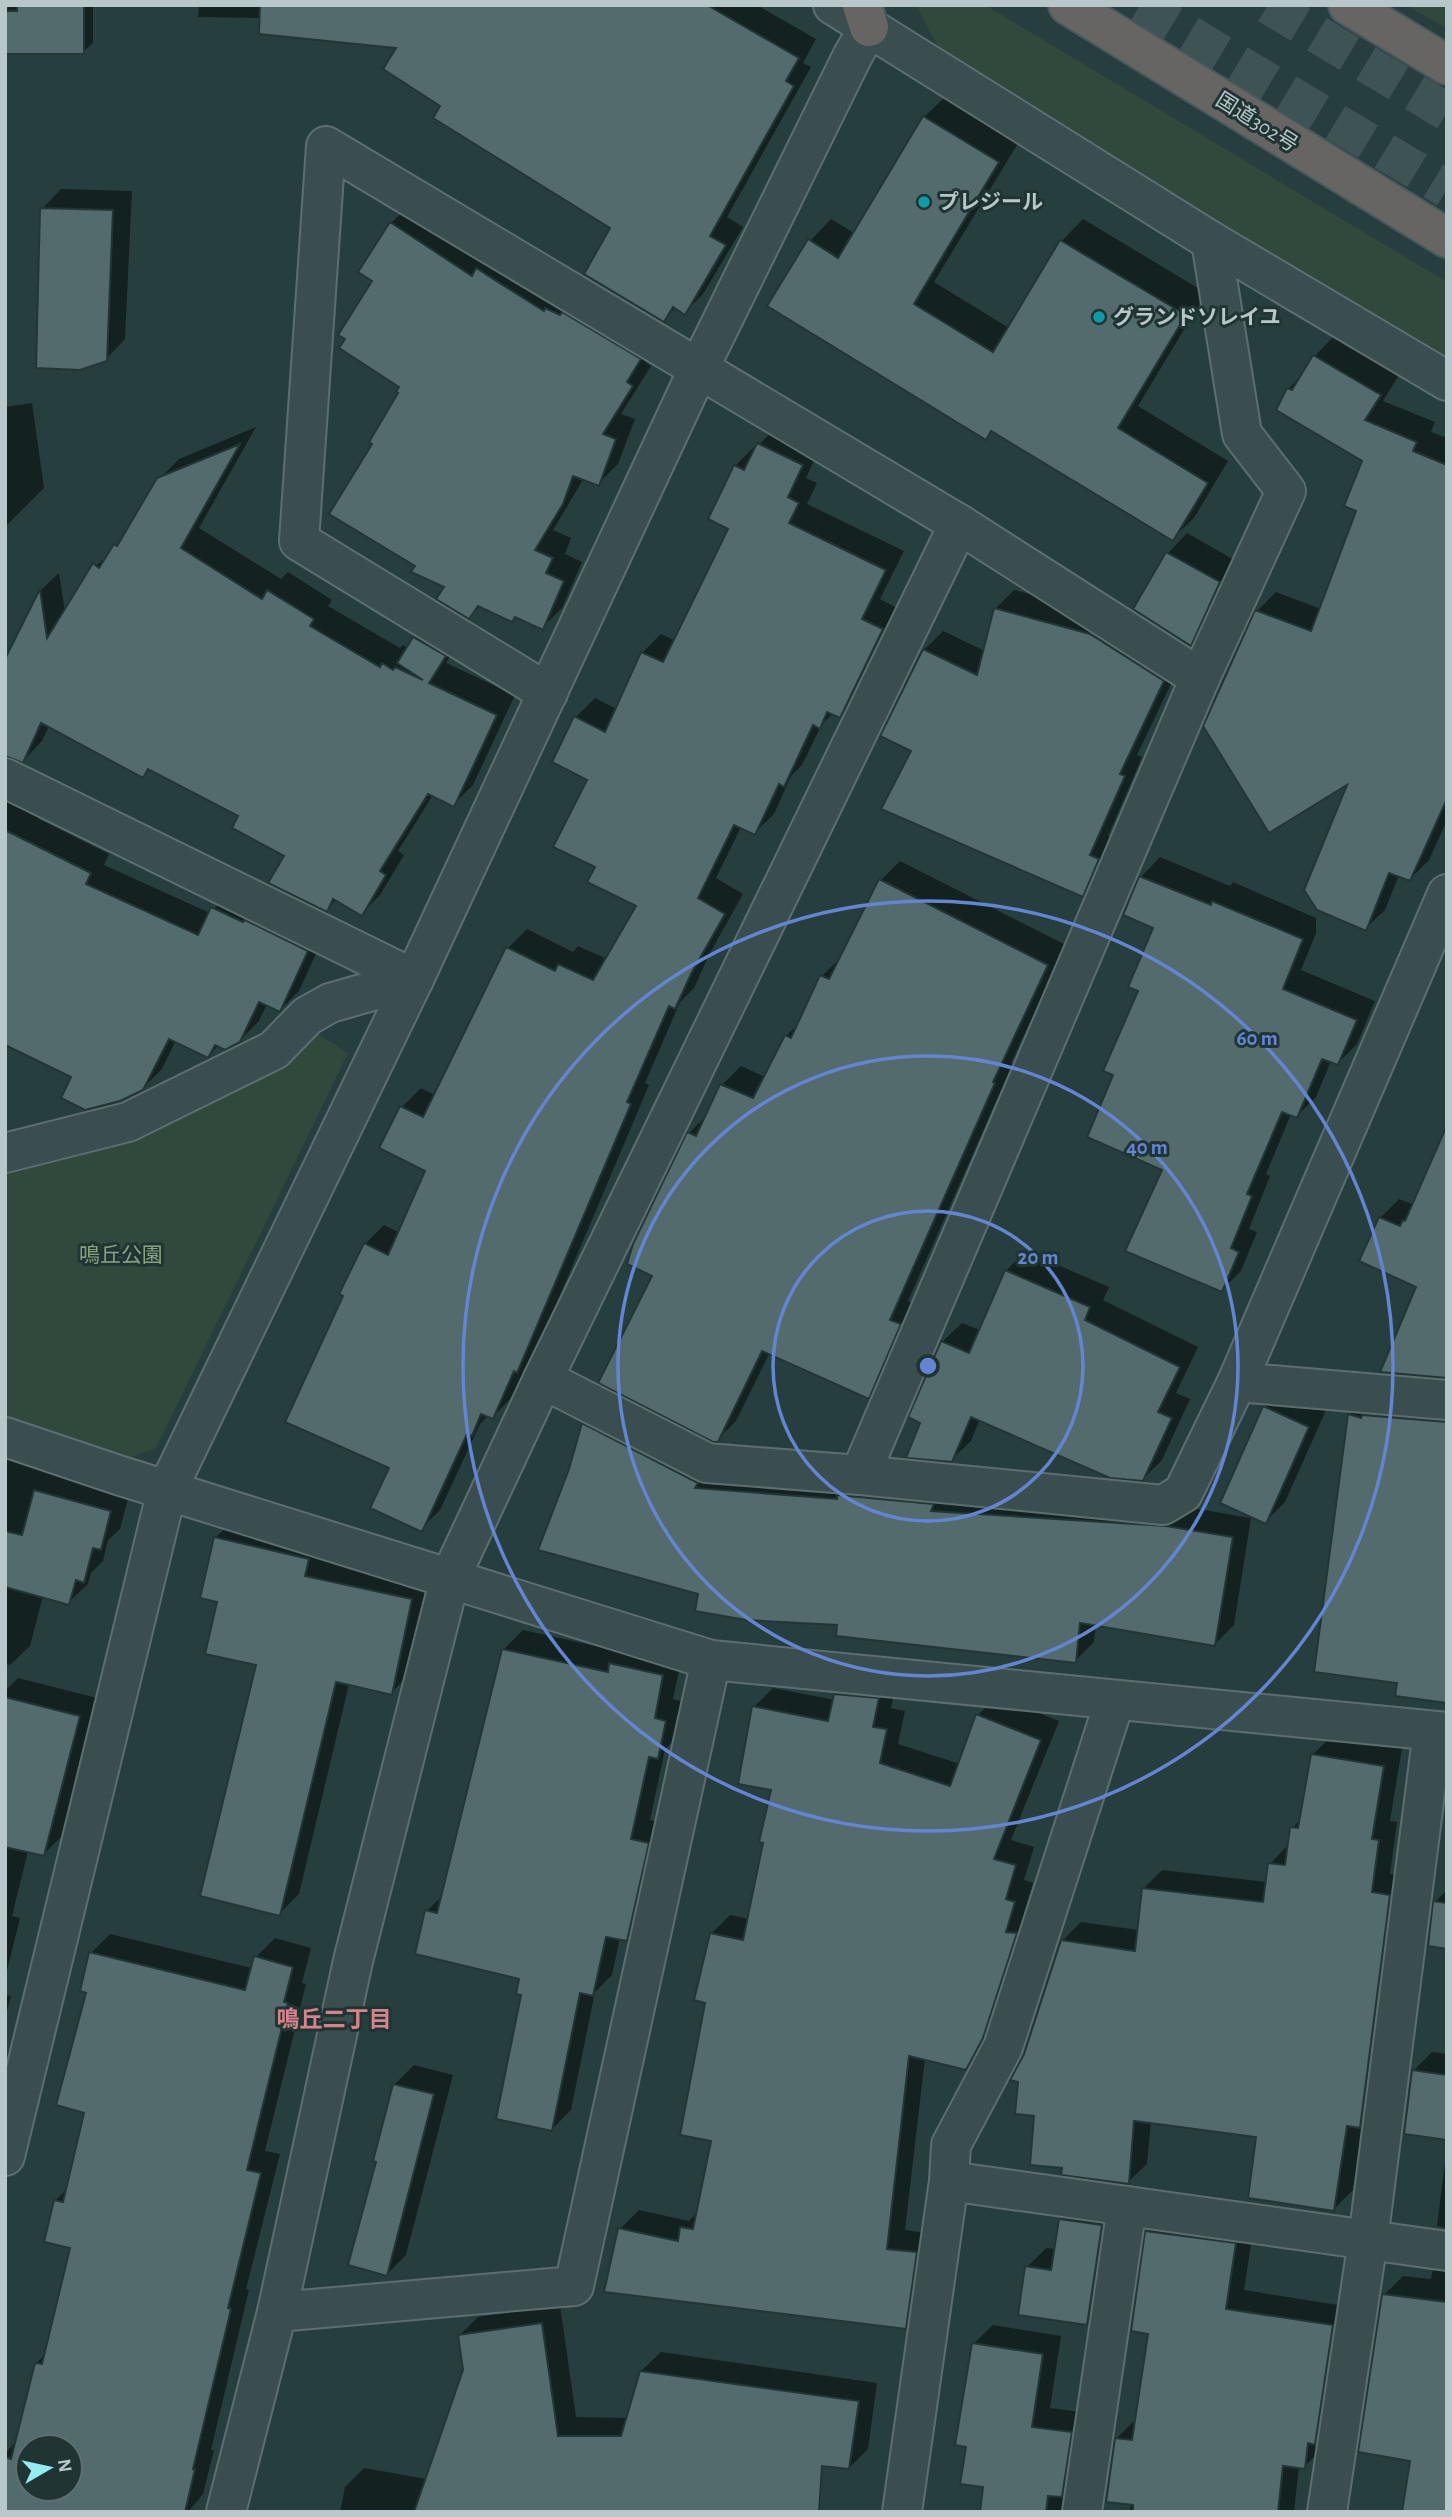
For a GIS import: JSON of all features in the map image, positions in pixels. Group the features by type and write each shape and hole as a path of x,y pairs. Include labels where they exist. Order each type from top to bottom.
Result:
{"highway":[{"name":"国道302号","path":"1068,5 1447,238"},
{"path":"1348,5 1447,65"}],"street":[{"path":"833,5 866,16 1211,241 1447,381"},
{"path":"5,2156 167,1490 414,979 698,370 852,57 866,16"},
{"path":"548,693 299,541 326,146 960,524 1200,678"},
{"path":"860,1475 1200,678 1286,491 1242,434 1211,241"},
{"path":"226,2512 277,2312 353,1961 374,1887 450,1578 543,1378 960,524"},
{"path":"5,778 414,979"},
{"path":"543,1378 707,1463 1163,1505 1183,1493 1237,1382 1447,894"},
{"path":"5,1153 128,1122 274,1049 307,1016 330,1003 414,979"},
{"path":"5,1121 49,1143"},
{"path":"1237,1382 1447,1400"},
{"path":"5,1437 711,1660 1440,1731 1327,2512"},
{"path":"277,2312 574,2286 711,1660"},
{"path":"902,2512 949,2181 951,2145 1003,2047 1115,1700"},
{"path":"949,2181 1447,2251"},
{"path":"1082,2512 1127,2206"}],"green space":[{"path":"916,5 985,5 1447,282 1447,363 949,60 936,43"},
{"path":"1407,5 1447,5 1447,29"},
{"name":"鳴丘公園","path":"314,1032 348,1053 156,1448 131,1457 5,1417 5,1165"}],"building":[{"path":"17,5 84,5 84,54 5,54 5,11 17,11"},
{"path":"260,5 707,5 799,58 786,81 794,86 710,236 726,245 685,315 673,307 664,322 584,274 610,228 433,118 440,106 383,69 396,48 259,34"},
{"path":"923,116 999,162 914,304 993,352 1060,240 1186,315 1118,428 1208,483 1173,541 991,431 986,440 767,306 808,239 838,258"},
{"path":"40,208 113,210 107,361 80,370 36,368"},
{"path":"390,222 472,276 476,268 544,311 545,308 560,315 562,312 641,359 627,382 633,386 603,434 616,439 599,486 573,476 563,504 535,550 553,558 546,573 564,581 543,630 515,617 512,622 478,606 469,619 436,599 444,587 411,572 415,566 329,514 372,444 369,442 398,393 396,392 399,387 339,348 345,339 338,335 372,281 358,272"},
{"path":"1313,355 1381,395 1365,420 1417,442 1413,451 1447,465 1447,799 1410,881 1389,873 1366,931 1317,910 1304,890 1347,785 1269,833 1203,726 1255,610 1311,631 1356,511 1344,506 1362,461 1276,410 1287,388 1292,390"},
{"path":"757,443 803,465 788,497 799,503 789,523 886,570 862,619 883,629 840,718 827,712 820,729 813,725 784,787 779,784 755,835 734,825 698,898 725,914 691,974 675,1009 669,1006 627,1102 631,1104 517,1373 514,1371 493,1419 481,1414 472,1436 467,1434 422,1532 370,1508 389,1468 285,1422 343,1296 339,1294 364,1243 388,1255 425,1171 379,1148 400,1106 423,1117 506,947 555,971 558,964 593,980 636,906 587,882 595,867 553,847 587,780 552,762 574,716 605,732 641,652 663,662 728,529 708,519 734,465 744,470"},
{"path":"240,444 181,548 262,599 267,590 314,619 310,626 380,667 382,663 393,670 395,667 423,680 397,663 413,637 446,656 429,683 497,715 454,807 428,794 380,871 386,875 362,916 333,899 327,912 268,883 284,856 232,828 238,816 148,769 143,778 41,723 23,763 5,756 5,659 40,589 47,638 93,563 99,568 114,544 117,546 157,478"},
{"path":"1166,552 1220,582 1191,646 1133,609"},
{"path":"994,608 1090,634 1164,681 1120,774 1125,776 1090,855 1099,859 1083,897 881,809 911,751 880,736 923,649 977,675"},
{"path":"5,830 91,873 86,884 198,935 211,907 243,922 245,920 308,951 280,1012 259,1002 240,1042 225,1050 215,1045 208,1058 169,1039 143,1090 120,1101 85,1110 61,1098 71,1077 5,1045"},
{"path":"1139,876 1211,905 1212,901 1303,939 1283,989 1357,1020 1338,1065 1322,1059 1297,1118 1282,1112 1247,1194 1252,1196 1231,1248 1239,1252 1222,1292 1125,1251 1162,1170 1087,1137 1113,1075 1103,1071 1138,991 1128,987 1153,928 1123,915"},
{"path":"879,879 1048,965 993,1082 995,1083 890,1320 901,1324 869,1399 762,1351 718,1442 713,1442 598,1383 652,1276 627,1264 633,1244 687,1132 696,1136 720,1084 753,1098 785,1035 791,1038 820,975 829,979"},
{"path":"1447,1125 1447,1378 1380,1372 1416,1287 1359,1261 1379,1217 1400,1226 1403,1220 1405,1221"},
{"path":"1005,1270 1090,1307 1085,1320 1180,1367 1158,1412 1172,1418 1143,1481 1110,1478 971,1417 952,1462 906,1458 920,1423 908,1417 941,1341 969,1353"},
{"path":"1263,1406 1309,1427 1266,1524 1220,1503"},
{"path":"1348,1414 1361,1418 1362,1415 1447,1422 1447,1703 1395,1696 1397,1683 1314,1672"},
{"path":"582,1423 698,1483 695,1488 837,1499 837,1495 934,1504 931,1511 1166,1526 1233,1537 1215,1646 1080,1623 1076,1663 836,1636 837,1625 746,1620 695,1611 698,1594 538,1550 569,1469"},
{"path":"34,1490 111,1511 101,1550 93,1548 84,1583 76,1580 69,1605 5,1587 5,1531 22,1535"},
{"path":"214,1537 309,1559 305,1576 412,1599 392,1695 336,1682 280,1916 200,1896 256,1665 205,1654 217,1602 200,1598"},
{"path":"502,1649 608,1672 609,1663 663,1675 655,1718 666,1721 658,1759 649,1757 631,1839 649,1843 627,1941 606,1937 593,1996 580,1993 552,2131 496,2119 521,1995 516,1994 519,1979 415,1954 425,1910 437,1913"},
{"path":"834,1694 879,1698 873,1727 887,1729 880,1763 950,1786 976,1714 1041,1740 994,1859 1016,1865 1006,1899 1015,1902 1006,1932 1017,1933 983,2038 966,2070 909,2056 887,2249 917,2252 906,2329 604,2292 618,2228 678,2241 680,2227 693,2229 711,2141 680,2135 705,2003 694,2000 710,1933 743,1940 763,1843 759,1842 771,1790 738,1784 752,1706 828,1721"},
{"path":"5,1697 80,1716 44,1856 5,1847"},
{"path":"1311,1754 1384,1766 1372,1839 1379,1840 1372,1892 1390,1895 1360,2128 1347,2126 1334,2211 1248,2198 1256,2137 1134,2121 1129,2184 1061,2175 1062,2168 1030,2165 1034,2116 1015,2114 1018,2082 1010,2080 1024,2054 1061,1940 1135,1951 1142,1888 1263,1902 1268,1863 1285,1865 1290,1827 1298,1828"},
{"path":"1433,1901 1447,1903 1447,1949 1428,1946"},
{"path":"89,1952 245,1990 254,1956 293,1967 284,2002 288,2003 247,2170 261,2173 228,2308 231,2309 185,2512 5,2512 5,2457 11,2459 14,2447 14,2503 84,2503 84,2433 18,2433 35,2363 42,2364 70,2248 44,2242 54,2200 63,2202 84,2113 56,2105 86,1993 80,1991"},
{"path":"1412,2070 1447,2075 1447,2140 1404,2134"},
{"path":"393,2084 434,2094 387,2276 348,2265 376,2162 373,2161"},
{"path":"1059,2219 1102,2225 1087,2325 1018,2315 1025,2266 1051,2270"},
{"path":"1145,2231 1236,2243 1226,2309 1333,2325 1315,2445 1308,2443 1305,2469 1283,2466 1278,2512 1133,2512 1133,2505 1106,2502 1115,2438 1132,2440 1148,2334 1131,2331"},
{"path":"1382,2294 1447,2302 1447,2512 1402,2512 1410,2461 1358,2452"},
{"path":"542,2323 558,2436 621,2436 640,2371 859,2401 849,2469 822,2466 819,2512 414,2512 463,2370 458,2335"},
{"path":"972,2343 1043,2354 1032,2427 1072,2432 1062,2497 1048,2496 1046,2512 980,2512 983,2487 960,2484 966,2447 955,2445"}],"tunnel":[{"path":"1140,5 1447,189"},
{"path":"1268,5 1447,112"}],"place":[{"name":"プレジール","path":"924,202"},
{"name":"グランドソレイユ","path":"1099,317"}],"district":[{"name":"鳴丘二丁目","path":"334,2019"}]}
